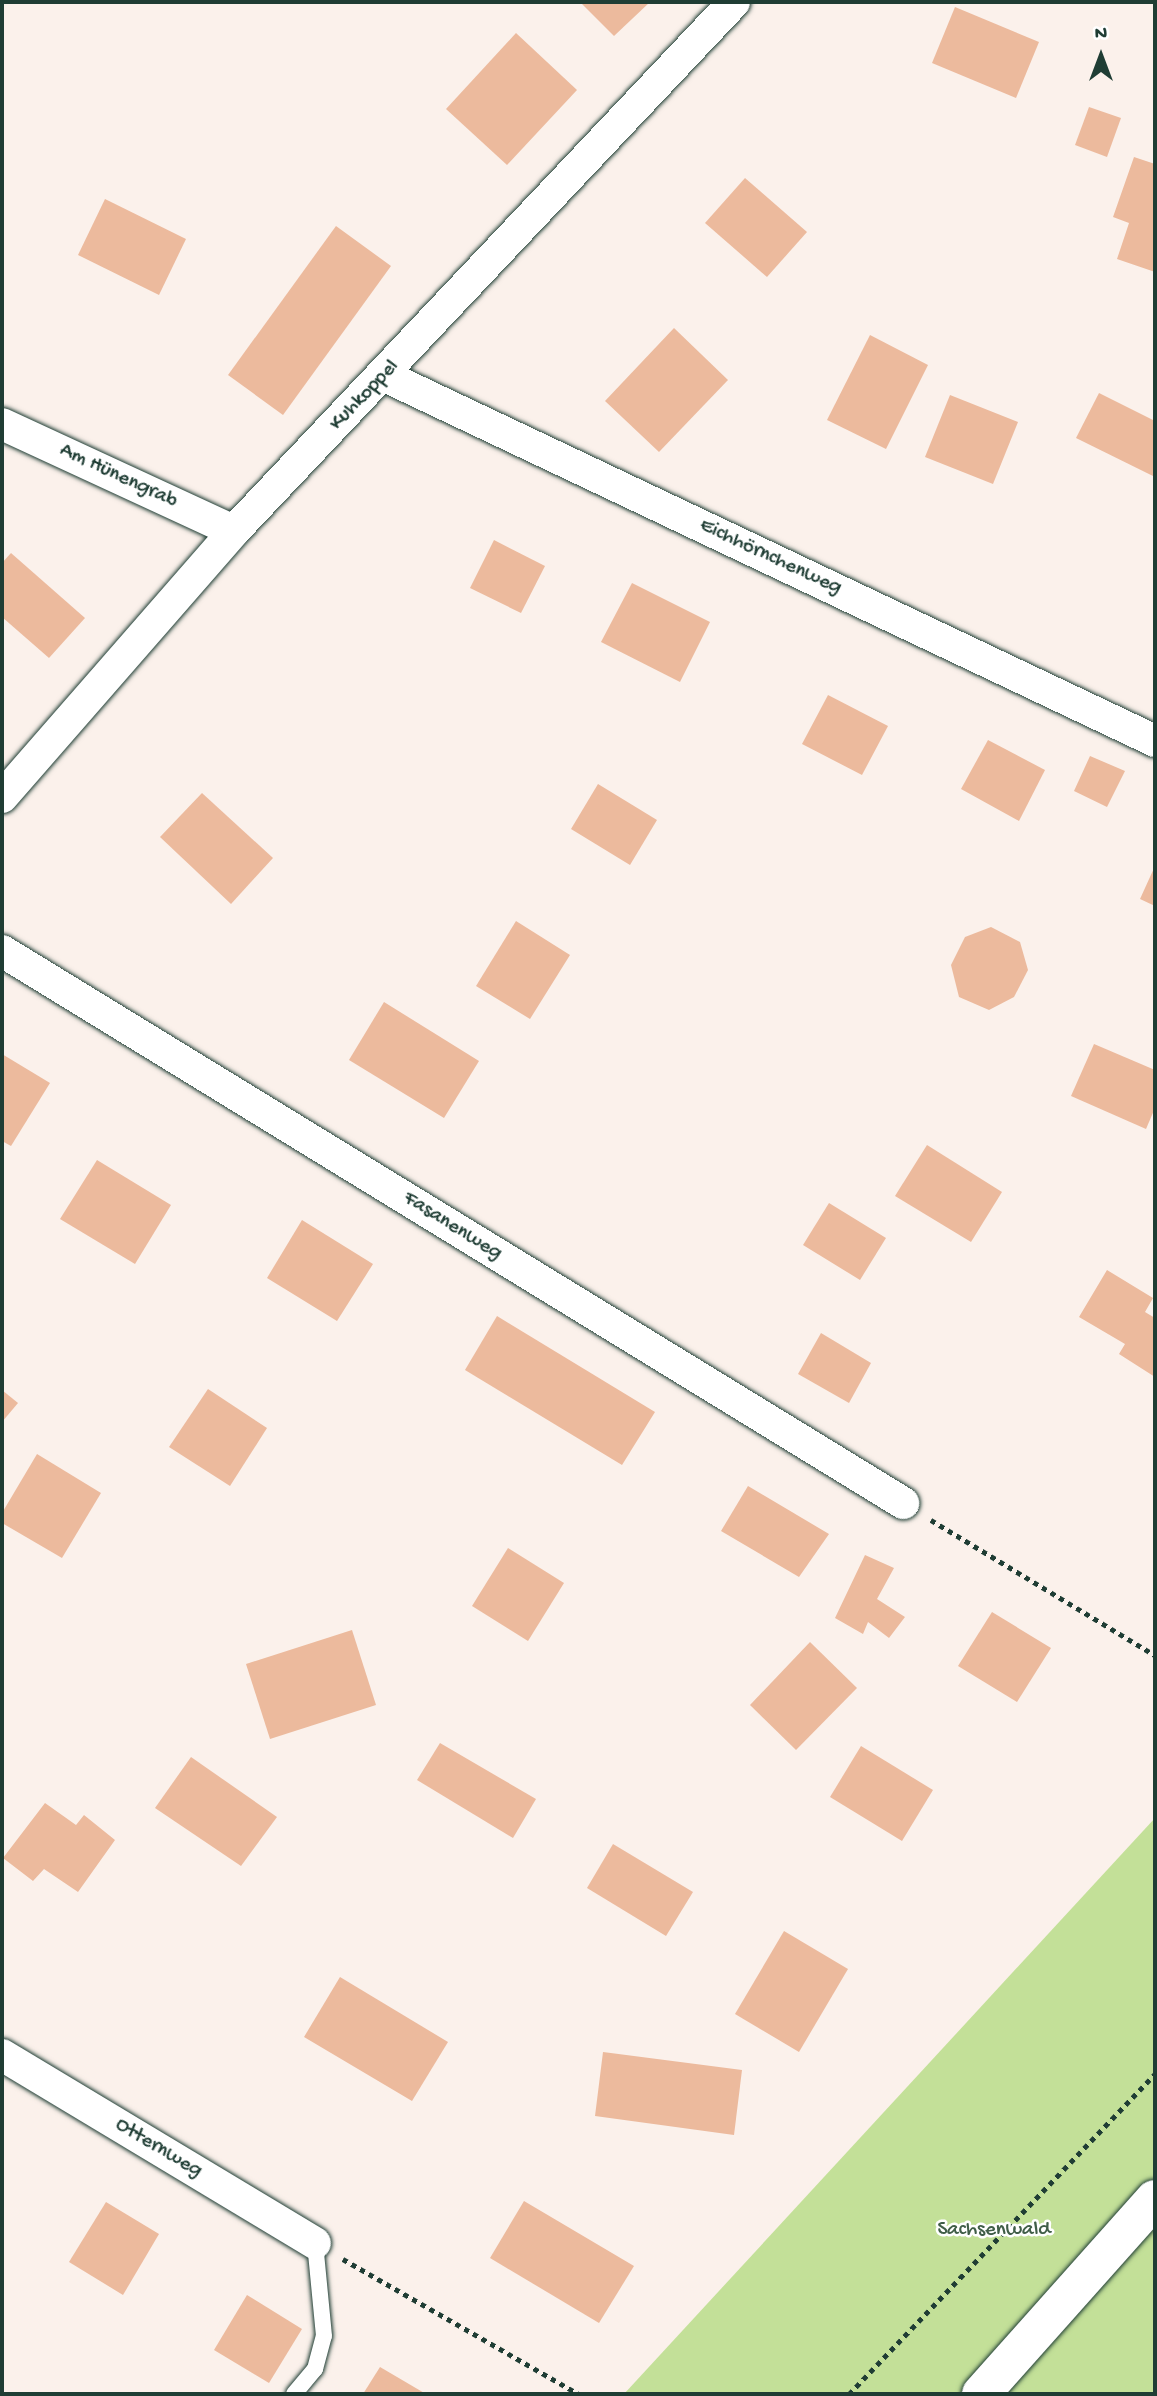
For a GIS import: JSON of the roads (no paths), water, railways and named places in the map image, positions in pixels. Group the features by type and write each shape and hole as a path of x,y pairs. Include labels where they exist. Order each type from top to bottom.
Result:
{"main road":[{"path":"981,2394 1155,2199"}],"street":[{"name":"Kuhkoppel","path":"2,797 234,531 385,376 734,2"},
{"name":"Eichhörnchenweg","path":"385,376 1155,741"},
{"name":"Am Hünengrab","path":"2,424 234,531"},
{"name":"Fasanenweg","path":"2,951 903,1503"},
{"name":"Otternweg","path":"2,2055 315,2243"}],"lane":[{"path":"294,2394 314,2369 324,2336 315,2243"}],"park label":[{"name":"Sachsenwald","path":"994,2231"}]}
